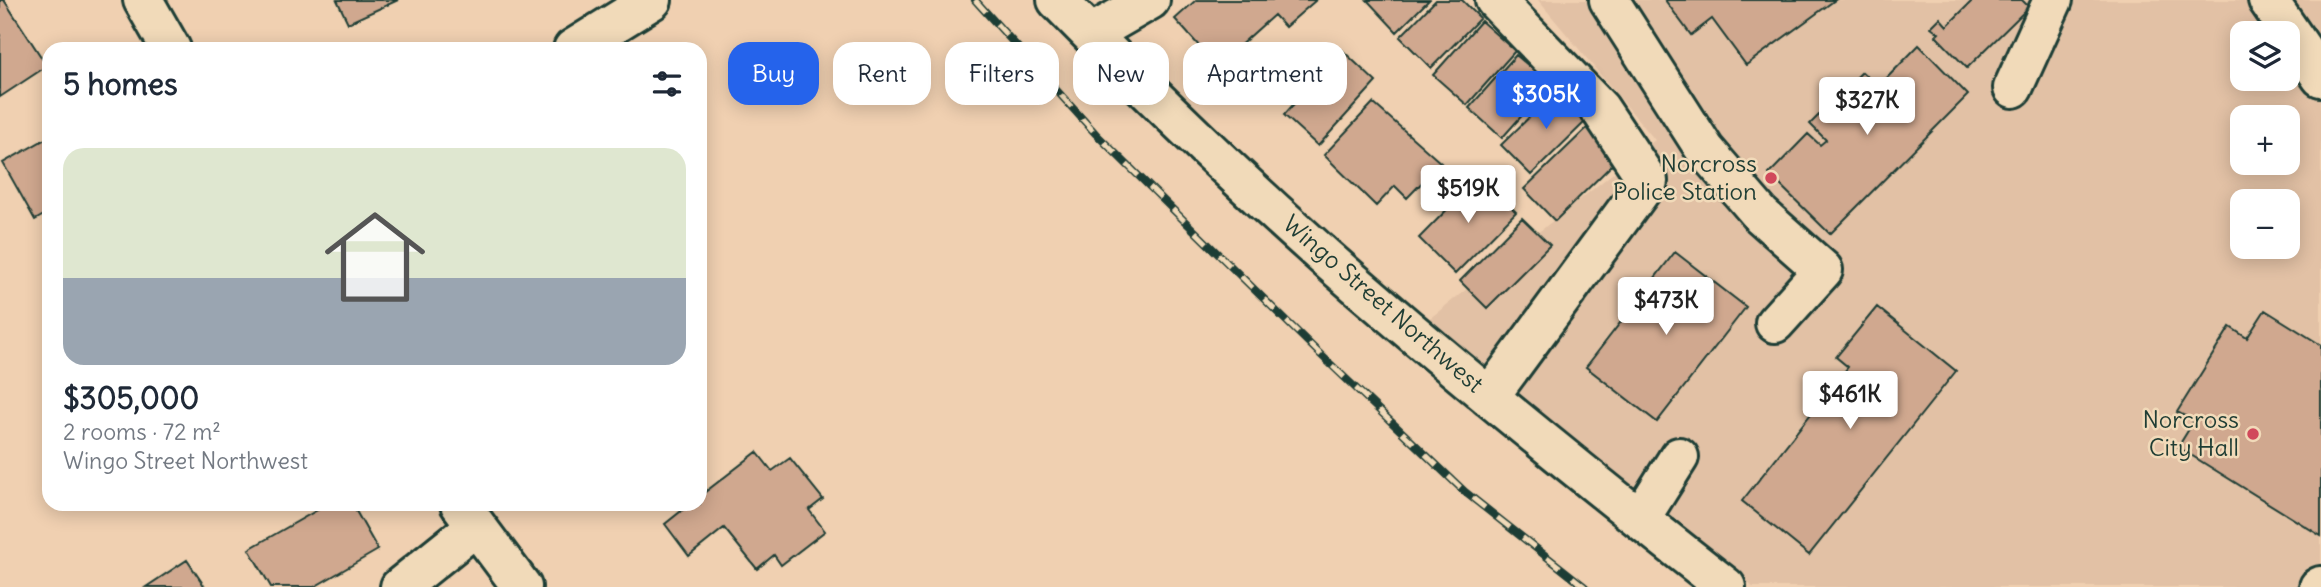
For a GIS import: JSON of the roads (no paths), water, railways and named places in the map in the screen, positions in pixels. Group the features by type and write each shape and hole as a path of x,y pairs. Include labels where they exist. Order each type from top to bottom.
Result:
{"street":[{"path":"143,0 166,42"},
{"path":"584,42 652,0"},
{"name":"Wingo Street Northwest","path":"1057,0 1182,124 1370,297 1489,397 1543,429 1640,519 1726,587"},
{"path":"1091,34 1150,0"},
{"path":"1489,397 1648,181 1600,109 1495,0"},
{"path":"1609,0 1705,150 1760,215 1823,270 1775,323"},
{"path":"2013,88 2053,0"},
{"path":"2268,0 2321,77"},
{"path":"1640,519 1679,457"},
{"path":"400,587 443,553 468,515 522,587"}],"railway":[{"path":"975,0 1096,134 1321,355 1465,492 1585,587"}],"place":[{"name":"Norcross Police Station","path":"1771,178"},
{"name":"Norcross City Hall","path":"2253,434"}]}
